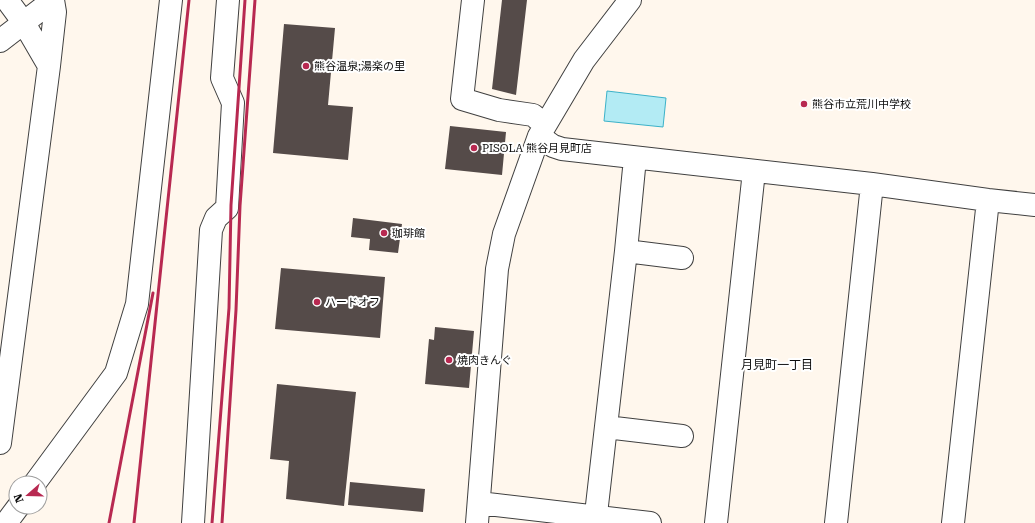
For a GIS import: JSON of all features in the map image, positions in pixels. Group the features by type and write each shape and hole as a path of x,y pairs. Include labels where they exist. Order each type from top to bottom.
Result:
{"street":[{"path":"7,0 24,23 49,66"},
{"path":"0,41 53,0 55,12 49,66 0,443"},
{"path":"41,475 116,374 137,304 171,0"},
{"path":"193,523 211,230 216,218 227,208 233,103 222,78 228,0"},
{"path":"472,0 462,99 499,110 533,115 553,146 562,149 635,158 872,184 1035,205"},
{"path":"630,0 584,60 542,130 504,234 497,269 478,513 650,523"},
{"path":"595,520 626,251 635,158"},
{"path":"716,523 754,171"},
{"path":"836,523 872,184"},
{"path":"953,523 988,200"},
{"path":"626,251 682,258"},
{"path":"606,427 682,436"}],"water":[{"path":"607,91 666,98 663,127 604,121"}],"building":[{"path":"502,0 527,0 516,95 492,89"},
{"name":"熊谷温泉;湯楽の里","path":"284,24 335,28 328,105 353,107 348,160 273,153"},
{"path":"450,126 506,132 502,175 445,169"},
{"path":"353,218 402,224 398,253 369,250 370,239 351,237"},
{"path":"281,268 385,277 380,338 275,329"},
{"path":"435,327 474,331 469,388 425,384 429,339 434,340"},
{"path":"277,384 356,392 344,506 286,499 289,461 270,459"},
{"path":"350,482 425,489 423,512 348,505"}],"railway":[{"path":"134,523 189,0"},
{"path":"212,523 229,308 231,205 245,0"},
{"path":"222,523 236,310 240,206 255,0"},
{"path":"109,523 153,293"}],"place":[{"name":"熊谷温泉;湯楽の里","path":"306,66"},
{"name":"熊谷市立荒川中学校","path":"804,104"},
{"name":"PISOLA 熊谷月見町店","path":"474,148"},
{"name":"珈琲館","path":"384,233"},
{"name":"ハードオフ","path":"317,302"},
{"name":"焼肉きんぐ","path":"449,360"}],"district":[{"name":"月見町一丁目","path":"777,365"}]}
